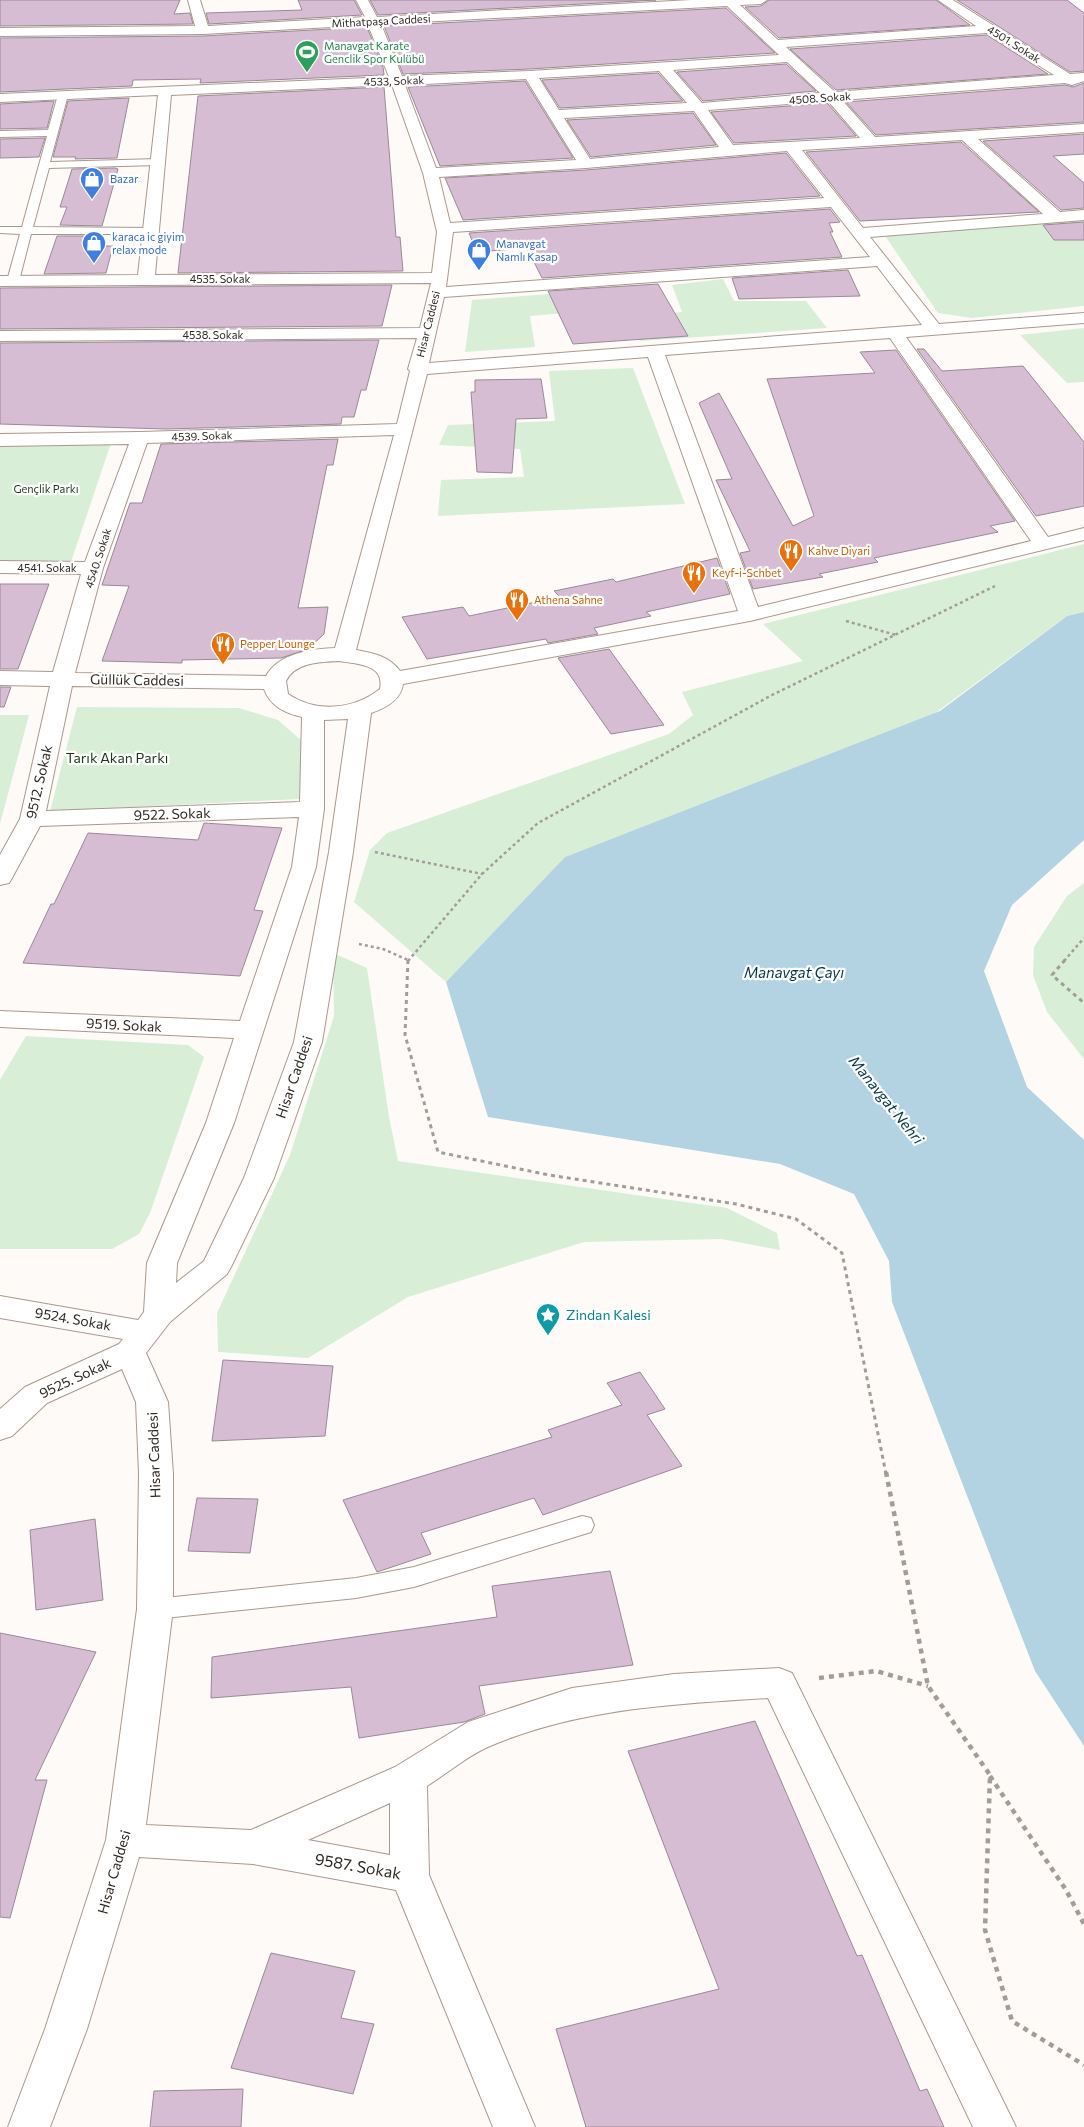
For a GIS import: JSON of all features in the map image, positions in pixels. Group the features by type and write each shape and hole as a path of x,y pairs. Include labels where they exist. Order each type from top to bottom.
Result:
{"street":[{"path":"194,0 203,30"},
{"name":"Hisar Caddesi","path":"344,655 405,429 417,370 438,286 446,232 430,173 397,81 373,21 362,0"},
{"name":"Mithatpaşa Caddesi","path":"0,32 203,30 761,0"},
{"name":"4501. Sokak","path":"944,0 1084,88"},
{"path":"730,2 832,97 870,141"},
{"path":"777,44 990,29"},
{"name":"4533, Sokak","path":"0,98 530,75 788,58"},
{"path":"663,67 698,107 729,150"},
{"path":"530,75 586,164"},
{"name":"4508. Sokak","path":"556,114 698,107 1084,77"},
{"path":"146,280 165,90"},
{"path":"430,173 586,164 729,150 1084,128"},
{"path":"966,135 1056,217"},
{"path":"792,147 857,233 935,330"},
{"path":"444,228 834,202"},
{"path":"857,233 1084,215"},
{"name":"4535. Sokak","path":"6,281 146,280 438,286 880,261"},
{"path":"417,370 655,353 1084,318"},
{"name":"4538. Sokak","path":"0,336 426,333"},
{"path":"895,334 1044,545"},
{"path":"655,353 750,615"},
{"name":"4539. Sokak","path":"0,440 140,438 405,429"},
{"name":"4540. Sokak","path":"62,679 93,568 140,438"},
{"path":"393,679 750,615 1084,534"},
{"name":"4541. Sokak","path":"0,568 93,568"},
{"path":"323,655 367,658 388,669 393,679 391,692 384,698 360,710 338,713 313,712 287,704 279,698 274,683 285,668 296,662 323,655"},
{"name":"Güllük Caddesi","path":"0,678 274,683"},
{"name":"9512. Sokak","path":"0,878 32,819 62,679"},
{"name":"Hisar Caddesi","path":"28,2127 66,2028 125,1840 155,1609 156,1474 152,1402 145,1333 216,1267 259,1178 308,1042 342,845 360,710"},
{"path":"145,1333 162,1263 220,1123 304,867 312,809 313,712"},
{"name":"9522. Sokak","path":"32,819 312,809"},
{"name":"9519. Sokak","path":"0,1019 249,1030"},
{"name":"9524. Sokak","path":"0,1307 61,1316 145,1333"},
{"name":"9525. Sokak","path":"0,1428 36,1395 145,1333"},
{"path":"253,1847 408,1778 481,1733 572,1703 674,1689 779,1683 995,2127"},
{"path":"408,1778 410,1875"},
{"name":"9587. Sokak","path":"125,1840 253,1847 410,1875 514,2127"}],"lane":[{"path":"6,281 26,230 64,95"},
{"path":"0,134 53,133"},
{"path":"44,165 158,162"},
{"path":"0,230 151,231"},
{"path":"155,1609 366,1586 414,1576 582,1524"}],"path":[{"path":"998,584 772,695 538,823 482,874 408,960 405,1035 438,1152 549,1175 712,1199 796,1219 842,1253 928,1686 1066,1890 1084,1924"},
{"path":"342,845 482,874"},
{"path":"1084,938 1052,975 1084,1003"},
{"path":"325,943 360,944 408,960"},
{"path":"779,1683 876,1671 928,1686"},
{"path":"990,1775 985,1930 1012,2021 1084,2065"}],"green space":[{"path":"1084,220 1084,306 972,318 938,313 885,236"},
{"path":"723,279 734,301 806,301 827,328 640,341 631,317 682,312 672,285"},
{"path":"599,290 610,309 530,316 535,347 465,352 472,300"},
{"path":"1084,328 1084,382 1067,383 1020,335"},
{"path":"633,368 685,504 438,516 441,480 524,477 520,449 439,445 448,425 555,421 549,371"},
{"name":"Gençlik Parkı","path":"0,443 111,443 71,562 0,562"},
{"path":"1084,544 1084,612 1067,616 934,714 565,857 446,982 354,902 370,850 387,833 669,734 693,715 682,692 803,661 763,624"},
{"name":"Tarık Akan Parkı","path":"77,707 239,708 278,720 302,741 299,799 50,811"},
{"path":"0,715 29,715 0,824"},
{"path":"1084,883 1084,1059 1047,1012 1033,975 1034,947 1067,896"},
{"path":"333,953 367,968 389,1117 398,1161 727,1208 777,1233 780,1250 721,1239 584,1242 408,1297 308,1358 218,1352 217,1313 290,1155 334,1016"},
{"path":"26,1036 188,1045 204,1057 150,1213 139,1234 112,1249 0,1249 0,1080"}],"water":[{"name":"Manavgat Çayı","path":"1084,612 1084,840 1012,905 984,971 1027,1087 1084,1140 1084,1746 1035,1671 892,1302 889,1261 854,1194 780,1164 488,1117 446,982 565,857 940,711 1067,616"}],"building":[{"path":"0,0 180,0 174,14 190,13 193,24 0,26"},
{"path":"298,0 354,0 362,15 209,24 206,13 302,10"},
{"path":"370,0 656,0 378,15"},
{"path":"769,0 936,0 970,25 779,38 745,7 761,6"},
{"path":"957,0 1067,0 1084,13 1084,71 1070,72"},
{"path":"726,8 775,53 530,69 403,74 384,26"},
{"path":"367,27 383,67 384,75 200,83 201,79 133,80 132,86 0,92 0,38 203,36"},
{"path":"987,35 1048,74 836,90 790,49"},
{"path":"786,64 816,91 703,101 677,72"},
{"path":"658,73 683,101 560,108 542,80"},
{"path":"525,81 573,158 440,166 408,87"},
{"path":"1084,83 1084,122 876,135 846,102 1065,85 1073,87"},
{"path":"384,87 396,237 400,237 403,271 178,273 198,96"},
{"path":"129,98 117,158 75,159 76,157 53,157 68,101"},
{"path":"54,101 47,128 0,129 0,104"},
{"path":"827,103 856,136 734,143 711,112"},
{"path":"693,113 716,145 591,157 567,120"},
{"path":"1084,134 1084,154 1053,156 1084,183 1084,208 1061,210 983,141"},
{"path":"45,138 39,157 0,158 0,139"},
{"path":"961,142 1039,212 860,221 806,152"},
{"path":"786,153 820,196 463,220 445,178 586,170"},
{"path":"72,169 118,169 102,226 60,225 67,207 60,207"},
{"path":"830,209 840,222 829,223 833,232 830,232 842,257 542,278 527,248 477,252 469,233"},
{"path":"1084,222 1084,240 1054,240 1043,225"},
{"path":"57,236 99,236 96,246 113,246 106,273 44,274"},
{"path":"848,270 860,296 739,299 732,278"},
{"path":"658,284 688,336 573,344 548,291"},
{"path":"392,285 382,326 0,329 0,288"},
{"path":"379,340 366,390 361,390 354,417 342,417 341,424 166,429 0,424 0,343"},
{"path":"917,349 924,349 942,371 1023,366 1084,442 1084,506 1036,516"},
{"path":"896,350 1015,521 990,526 998,532 874,558 878,562 819,574 823,577 753,589 740,553 750,551 716,480 732,479 699,403 719,393 793,526 814,516 767,379 875,373 860,352"},
{"path":"541,379 547,418 516,419 512,473 477,472 471,392 475,392 475,380"},
{"path":"338,439 333,465 327,465 298,608 328,607 324,634 308,649 281,658 182,660 182,663 102,661 129,586 102,585 130,503 142,503 161,444"},
{"path":"717,558 730,594 646,612 651,616 594,628 598,634 548,643 546,639 427,659 402,617 463,607 469,616 560,597 554,591 613,579 616,582"},
{"path":"0,584 49,584 18,669 0,669"},
{"path":"609,649 664,725 611,734 558,658"},
{"path":"0,687 11,687 4,707 0,707"},
{"path":"204,823 282,828 254,910 263,911 240,976 23,963 88,833 198,840"},
{"path":"223,1360 333,1366 325,1436 212,1441"},
{"path":"640,1372 665,1409 647,1415 682,1466 543,1515 534,1498 421,1533 431,1554 377,1572 343,1500 552,1437 548,1430 622,1405 607,1383"},
{"path":"197,1498 258,1499 250,1553 188,1551"},
{"path":"95,1519 103,1600 36,1610 30,1530"},
{"path":"610,1571 633,1665 479,1686 485,1714 464,1722 359,1738 351,1687 211,1698 212,1657 497,1617 492,1586"},
{"path":"0,1633 96,1652 35,1780 47,1780 10,1918 0,1917"},
{"path":"755,1721 857,1956 862,1955 920,2091 927,2089 944,2127 586,2127 556,2029 719,1989 628,1751"},
{"path":"271,1953 355,1971 341,2018 374,2024 353,2094 231,2068"},
{"path":"243,2089 241,2127 150,2127 154,2091"}],"place":[{"name":"Manavgat Karate Genclik Spor Kulübü","path":"307,73"},
{"name":"Bazar","path":"92,200"},
{"name":"karaca ic giyim relax mode","path":"94,264"},
{"name":"Manavgat Namlı Kasap","path":"479,271"},
{"name":"Kahve Diyari","path":"791,572"},
{"name":"Keyf-i-Schbet","path":"694,594"},
{"name":"Athena Sahne","path":"517,621"},
{"name":"Pepper Lounge","path":"223,665"},
{"name":"Zindan Kalesi","path":"548,1336"}],"water label":[{"name":"Manavgat Nehri","path":"886,1100"}]}
